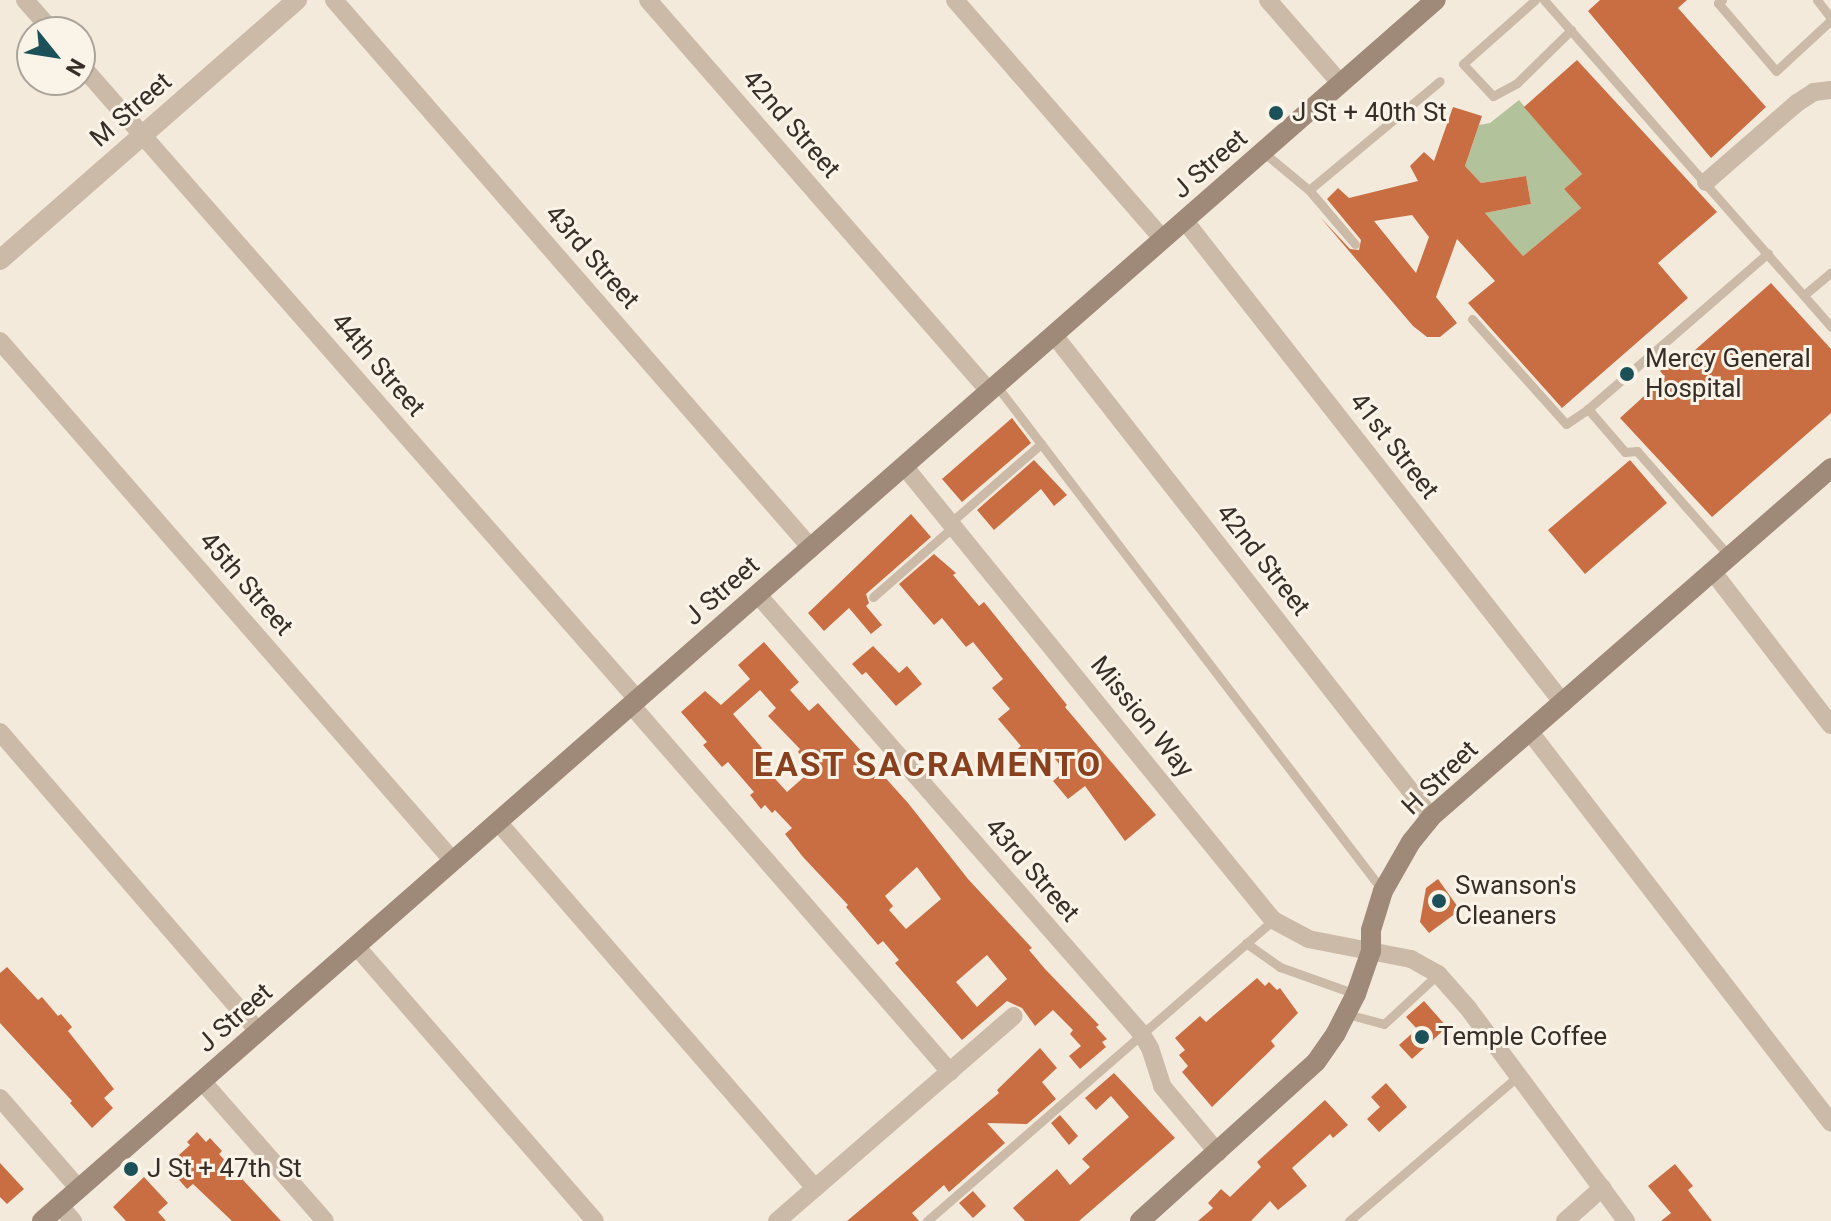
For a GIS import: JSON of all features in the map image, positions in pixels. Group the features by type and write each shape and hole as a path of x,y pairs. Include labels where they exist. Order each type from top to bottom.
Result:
{"main road":[{"name":"J Street","path":"42,1221 66,1213 79,1189 1436,0"},
{"name":"H Street","path":"1142,1220 1300,1080 1347,1014 1371,951 1371,930 1383,891 1411,842 1431,817 1730,557 1828,477"}],"street":[{"path":"25,0 39,16"},
{"name":"M Street","path":"0,260 297,0"},
{"name":"43rd Street","path":"334,0 811,548"},
{"name":"42nd Street","path":"648,0 993,388"},
{"path":"955,0 1163,239"},
{"path":"1268,0 1341,84"},
{"name":"44th Street","path":"96,83 635,703 950,1072"},
{"path":"1706,182 1797,103 1814,92 1831,90"},
{"name":"41st Street","path":"1185,221 1563,703"},
{"name":"42nd Street","path":"1054,335 1431,817"},
{"name":"45th Street","path":"0,341 453,861"},
{"name":"Mission Way","path":"904,466 1273,920 1308,939 1371,951"},
{"path":"1713,572 1831,725"},
{"name":"43rd Street","path":"758,595 1141,1033 1150,1048 1162,1086 1218,1153"},
{"path":"0,732 258,1031"},
{"path":"1530,732 1831,1123"},
{"path":"498,822 815,1188"},
{"path":"356,946 595,1221"},
{"path":"1371,951 1411,959 1438,974 1468,1008 1626,1221"},
{"path":"777,1221 1014,1016"},
{"path":"202,1081 325,1221"},
{"path":"0,1098 79,1189"},
{"path":"1565,1221 1602,1188"}],"lane":[{"path":"1535,0 1463,64 1493,96 1517,83 1571,30"},
{"path":"1544,0 1831,327"},
{"path":"1722,0 1718,3 1776,71 1831,19 1817,0"},
{"path":"1309,190 1440,81"},
{"path":"1263,152 1309,190 1355,244"},
{"path":"1472,319 1566,424 1588,409 1768,253"},
{"path":"1804,295 1831,272"},
{"path":"993,388 1041,444 1383,891"},
{"path":"1588,409 1625,452 1637,451 1730,557"},
{"path":"873,597 1041,444"},
{"path":"927,1221 1273,920"},
{"path":"1246,943 1280,967 1356,994"},
{"path":"1347,1014 1384,1024 1438,974"},
{"path":"1349,1221 1517,1077"}],"green space":[{"path":"1519,100 1582,174 1564,189 1581,208 1523,256 1485,213 1531,204 1526,176 1481,183 1465,166 1479,125 1490,123"}],"building":[{"path":"1600,0 1687,0 1678,8 1766,107 1711,158 1588,11"},
{"path":"1577,60 1717,212 1658,263 1688,298 1562,408 1468,303 1495,281 1457,239 1436,297 1457,323 1440,337 1427,337 1413,326 1320,217 1350,249 1359,250 1361,240 1327,199 1338,188 1349,198 1418,181 1410,166 1424,152 1434,161 1453,107 1482,116 1465,166 1481,183 1526,176 1531,204 1485,213 1523,256 1581,208 1564,189 1582,174 1524,107","holes":["1412,215 1429,237 1416,273 1374,221"]},
{"path":"1771,283 1831,349 1831,413 1712,517 1620,418 1665,377 1660,371 1680,353 1686,358"},
{"path":"1012,418 1031,443 962,502 942,479"},
{"path":"1034,460 1067,495 1054,506 1041,489 994,530 977,510"},
{"path":"1630,460 1667,503 1585,574 1548,530"},
{"path":"911,514 931,537 866,594 869,603 866,606 882,625 871,634 849,608 824,631 808,613"},
{"path":"934,554 956,573 953,575 979,606 984,602 1067,705 1065,707 1156,815 1125,841 1085,786 1068,799 1053,781 1065,771 1046,748 1022,769 1010,756 1021,746 998,719 1010,709 992,688 1003,679 973,642 966,647 942,618 934,625 899,584"},
{"path":"764,642 799,682 790,690 809,711 818,703 908,803 968,879 1032,948 1029,950 1045,969 1099,1025 1096,1027 1107,1039 1102,1042 1106,1047 1080,1069 1069,1056 1081,1046 1070,1034 1073,1030 1053,1010 1035,1026 1022,1008 1007,1001 962,1040 895,963 899,960 883,941 878,945 846,907 848,905 803,857 785,834 792,828 775,810 772,813 765,805 761,809 750,795 754,792 728,762 722,767 703,745 707,742 681,712 705,691 721,705 750,679 738,665","holes":["760,690 776,708 768,716 800,749 798,752 813,769 787,792 768,771 772,767 760,750 762,748 733,714","917,867 941,899 906,929 889,910 893,906 885,896","987,955 1007,979 977,1007 956,982"]},
{"path":"873,646 899,673 907,666 922,684 896,706 866,672 862,675 852,664"},
{"name":"Swanson's Cleaners","path":"1438,879 1460,910 1429,933 1420,922 1426,888"},
{"path":"7,967 38,1000 42,997 58,1016 61,1014 72,1027 68,1031 114,1089 104,1098 113,1108 92,1128 70,1103 72,1101 0,1023 0,973"},
{"path":"1257,978 1265,986 1269,982 1277,990 1280,988 1298,1013 1271,1041 1275,1046 1212,1107 1182,1072 1188,1066 1179,1055 1185,1050 1175,1038 1200,1016 1206,1022"},
{"name":"Temple Coffee","path":"1424,1001 1447,1027 1412,1059 1399,1045 1417,1029 1406,1017"},
{"path":"1040,1048 1057,1068 1042,1082 1056,1099 1027,1124 987,1123 1005,1143 949,1192 944,1185 912,1213 919,1221 847,1221 999,1093 997,1090"},
{"path":"1114,1073 1175,1138 1079,1221 1025,1221 1013,1208 1057,1169 1070,1185 1090,1167 1082,1159 1129,1117 1111,1096 1096,1110 1085,1098"},
{"path":"1386,1083 1407,1107 1379,1132 1367,1119 1380,1107 1371,1097"},
{"path":"1325,1100 1348,1125 1333,1138 1330,1134 1292,1168 1307,1186 1278,1210 1270,1201 1251,1221 1198,1221 1213,1208 1208,1203 1221,1189 1230,1197 1261,1167 1257,1162"},
{"path":"1060,1115 1078,1136 1069,1145 1051,1123"},
{"path":"197,1132 206,1142 210,1138 222,1151 219,1154 281,1221 232,1221 193,1184 187,1189 167,1166 190,1145 187,1142"},
{"path":"0,1163 24,1189 7,1204 0,1197"},
{"path":"1675,1164 1693,1186 1688,1190 1712,1221 1661,1221 1671,1213 1648,1186"},
{"path":"144,1177 168,1203 158,1212 166,1221 126,1221 113,1207"},
{"path":"973,1191 986,1206 973,1218 959,1203"}],"place":[{"name":"J St + 40th St","path":"1276,113"},
{"name":"Mercy General Hospital","path":"1627,374"},
{"name":"Swanson's Cleaners","path":"1439,901"},
{"name":"Temple Coffee","path":"1422,1037"},
{"name":"J St + 47th St","path":"131,1169"}],"district":[{"name":"EAST SACRAMENTO","path":"928,765"}]}
